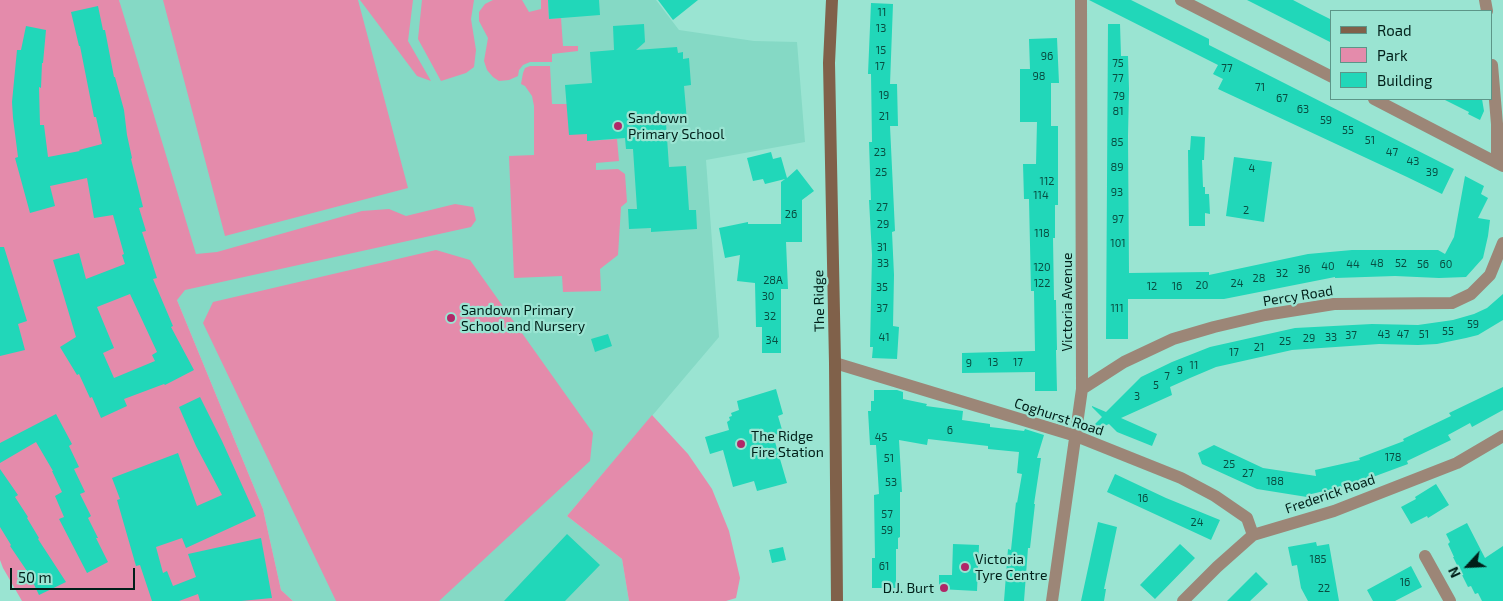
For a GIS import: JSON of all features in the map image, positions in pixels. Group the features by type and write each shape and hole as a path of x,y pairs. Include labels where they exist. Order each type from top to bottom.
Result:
{"main road":[{"name":"The Ridge","path":"832,0 829,63 837,601"}],"street":[{"name":"Victoria Avenue","path":"1052,601 1082,389 1081,0"},
{"path":"1181,0 1330,76"},
{"path":"1493,77 1500,164"},
{"path":"1376,100 1500,164"},
{"name":"Percy Road","path":"1082,389 1124,362 1173,339 1222,325 1265,315 1334,304 1452,302 1471,294 1490,275 1503,243"},
{"name":"Coghurst Road","path":"834,363 1076,436 1181,478 1215,496 1247,518 1253,535"},
{"name":"Frederick Road","path":"1183,601 1253,535 1334,511 1457,463 1503,436"},
{"path":"1425,556 1445,600"}],"shaded area":[{"name":"Sandown Primary School and Nursery","path":"119,0 656,0 679,30 754,41 797,42 805,142 706,160 719,337 567,516 622,559 629,601 293,601 281,590 263,509 177,300"}],"green space":[{"path":"0,0 119,0 196,254 217,252 362,211 389,209 406,216 455,204 473,207 476,220 471,227 185,290 177,300 263,509 281,590 293,601 22,601 3,568 0,560"},
{"path":"163,0 358,0 408,188 225,236"},
{"path":"360,0 413,0 408,41 431,81 417,76"},
{"path":"422,0 474,0 471,19 476,50 474,67 466,73 441,81 418,39"},
{"path":"493,0 522,0 529,12 541,9 541,0 548,0 549,19 561,18 563,46 578,46 578,51 552,54 552,62 530,62 523,65 519,70 518,76 509,80 499,81 487,70 484,61 488,38 479,21 479,12 485,4"},
{"path":"530,66 550,66 552,104 567,104 587,134 587,141 617,139 619,161 596,163 596,170 618,169 625,174 627,202 621,207 618,255 600,269 601,291 563,292 562,276 514,278 509,156 534,155 534,106 532,96 525,86 521,84 525,68"},
{"path":"436,250 470,260 593,433 590,461 439,601 336,601 203,323 213,302"},
{"path":"652,415 688,454 712,489 729,531 740,578 736,598 726,601 629,601 622,559 567,516"}],"building":[{"path":"548,0 599,0 600,15 549,19"},
{"path":"658,0 698,0 673,20"},
{"path":"1089,0 1131,0 1209,39 1209,45 1454,169 1442,194 1218,89 1223,79 1213,74 1218,65"},
{"path":"1247,0 1293,0 1330,19 1330,42"},
{"path":"871,3 893,4 890,84 897,84 898,126 890,126 895,231 892,232 894,275 893,326 899,327 897,359 872,358 873,347 870,347 872,255 869,200 871,200 869,142 872,142 871,74 868,74"},
{"path":"98,6 103,30 105,30 114,77 124,110 131,159 143,207 139,208 146,231 142,232 157,278 153,279 173,326 171,327 194,370 165,385 124,399 127,406 101,418 79,374 77,375 60,347 76,337 53,260 79,253 86,279 125,264 113,215 94,218 87,178 50,186 55,206 30,213 15,158 18,157 12,102 17,50 21,50 26,26 46,30 41,88 39,87 40,125 44,125 48,157 80,151 102,144 96,117 94,117 80,46 71,12","holes":["130,294 157,352 152,355 155,361 114,378 103,353 114,348 97,307"]},
{"name":"Sandown Primary School","path":"644,24 645,42 636,50 677,47 678,53 683,52 683,59 689,58 691,85 684,86 687,121 666,123 669,167 686,166 689,210 696,210 697,229 651,232 651,228 629,229 628,209 637,209 633,149 626,149 625,138 587,141 587,134 569,135 565,85 592,83 590,52 614,50 613,26"},
{"path":"1108,24 1120,24 1121,56 1128,56 1129,273 1209,272 1209,275 1308,254 1352,250 1438,250 1445,254 1454,237 1465,176 1484,186 1481,194 1488,198 1478,218 1490,220 1483,258 1466,277 1335,277 1224,299 1128,299 1128,339 1106,339"},
{"path":"1057,38 1059,83 1051,83 1051,126 1058,126 1058,205 1055,205 1055,238 1053,238 1057,391 1035,391 1035,372 962,373 962,353 1035,351 1034,291 1031,291 1029,199 1024,199 1023,164 1036,164 1037,122 1020,122 1020,69 1030,69 1029,39"},
{"path":"1445,100 1482,100 1484,111 1480,120 1468,114 1469,112"},
{"path":"1191,136 1205,137 1204,160 1202,160 1203,187 1205,187 1205,194 1209,194 1210,214 1205,213 1205,226 1189,226 1188,150 1190,150"},
{"path":"771,152 773,159 781,157 787,178 797,169 814,191 802,200 802,242 786,242 788,289 781,289 781,353 762,353 762,327 756,327 755,283 737,281 740,255 725,258 719,228 748,222 748,224 781,224 781,182 785,179 765,184 763,179 753,181 747,158"},
{"path":"1234,157 1272,162 1264,222 1226,216"},
{"path":"0,247 4,247 27,321 18,324 25,350 0,356"},
{"path":"1503,294 1503,320 1478,335 1437,344 1379,344 1292,350 1216,367 1190,378 1170,387 1172,395 1121,418 1157,434 1152,446 1117,432 1109,424 1089,433 1087,432 1102,417 1092,406 1106,412 1141,377 1210,347 1295,328 1372,324 1418,325 1453,320 1487,308"},
{"path":"608,334 612,346 595,352 591,339"},
{"path":"1503,387 1503,410 1472,427 1470,423 1448,435 1451,440 1407,461 1408,464 1363,482 1307,495 1307,497 1257,489 1202,464 1198,453 1214,445 1263,468 1316,476 1315,470 1360,460 1359,458 1404,441 1403,439 1451,416 1449,413"},
{"name":"The Ridge Fire Station","path":"776,389 783,414 778,416 783,433 773,435 787,483 757,491 754,481 733,487 723,450 710,454 705,437 729,430 727,422 730,420 729,417 732,416 731,413 739,410 737,401"},
{"path":"874,390 897,390 903,392 903,399 927,404 926,406 963,411 962,420 990,424 990,427 1024,431 1025,429 1044,435 1037,458 1041,458 1030,548 1028,548 1024,601 1004,601 1008,549 1011,550 1016,502 1022,474 1017,473 1019,452 988,449 988,446 928,439 927,445 899,440 902,492 900,492 900,537 898,538 898,549 896,549 896,588 872,588 872,558 875,558 874,495 879,494 876,445 870,445 868,411 871,411 871,401 874,401"},
{"path":"200,397 256,516 186,548 182,538 156,547 163,573 167,571 173,586 196,577 188,554 261,538 272,598 241,601 200,601 198,594 179,601 152,601 140,565 136,566 117,500 120,499 112,478 178,453 197,506 222,495 196,446 179,407"},
{"path":"56,414 72,444 69,446 79,467 74,469 85,492 80,494 91,516 88,518 98,538 96,538 108,562 87,573 59,519 64,517 55,496 62,492 53,471 36,442 0,463 0,443"},
{"path":"0,469 18,495 15,497 28,517 38,539 66,582 39,595 29,574 0,527"},
{"path":"1115,474 1166,498 1220,520 1211,540 1107,492"},
{"path":"1436,484 1449,505 1428,518 1427,516 1411,524 1401,507 1416,499 1415,497"},
{"path":"1098,522 1117,527 1104,589 1106,589 1104,601 1081,601"},
{"path":"1467,523 1485,558 1503,546 1503,601 1482,601 1478,593 1475,594 1471,586 1468,587 1453,557 1446,534"},
{"path":"567,534 600,565 565,601 504,601"},
{"path":"1316,542 1317,546 1329,544 1339,601 1308,601 1301,588 1297,565 1292,566 1288,547"},
{"name":"Victoria Tyre Centre","path":"953,544 979,545 977,591 939,589 939,575 952,575"},
{"path":"1180,544 1195,558 1155,599 1140,585"},
{"path":"783,547 786,560 772,563 769,550"},
{"path":"1411,566 1422,587 1395,601 1373,601 1367,590"},
{"path":"1256,572 1268,584 1250,601 1227,601"}],"place":[{"name":"Sandown Primary School","path":"618,126"},
{"name":"Sandown Primary School and Nursery","path":"451,318"},
{"name":"The Ridge Fire Station","path":"741,444"},
{"name":"Victoria Tyre Centre","path":"965,567"},
{"name":"D.J. Burt","path":"944,588"}]}
